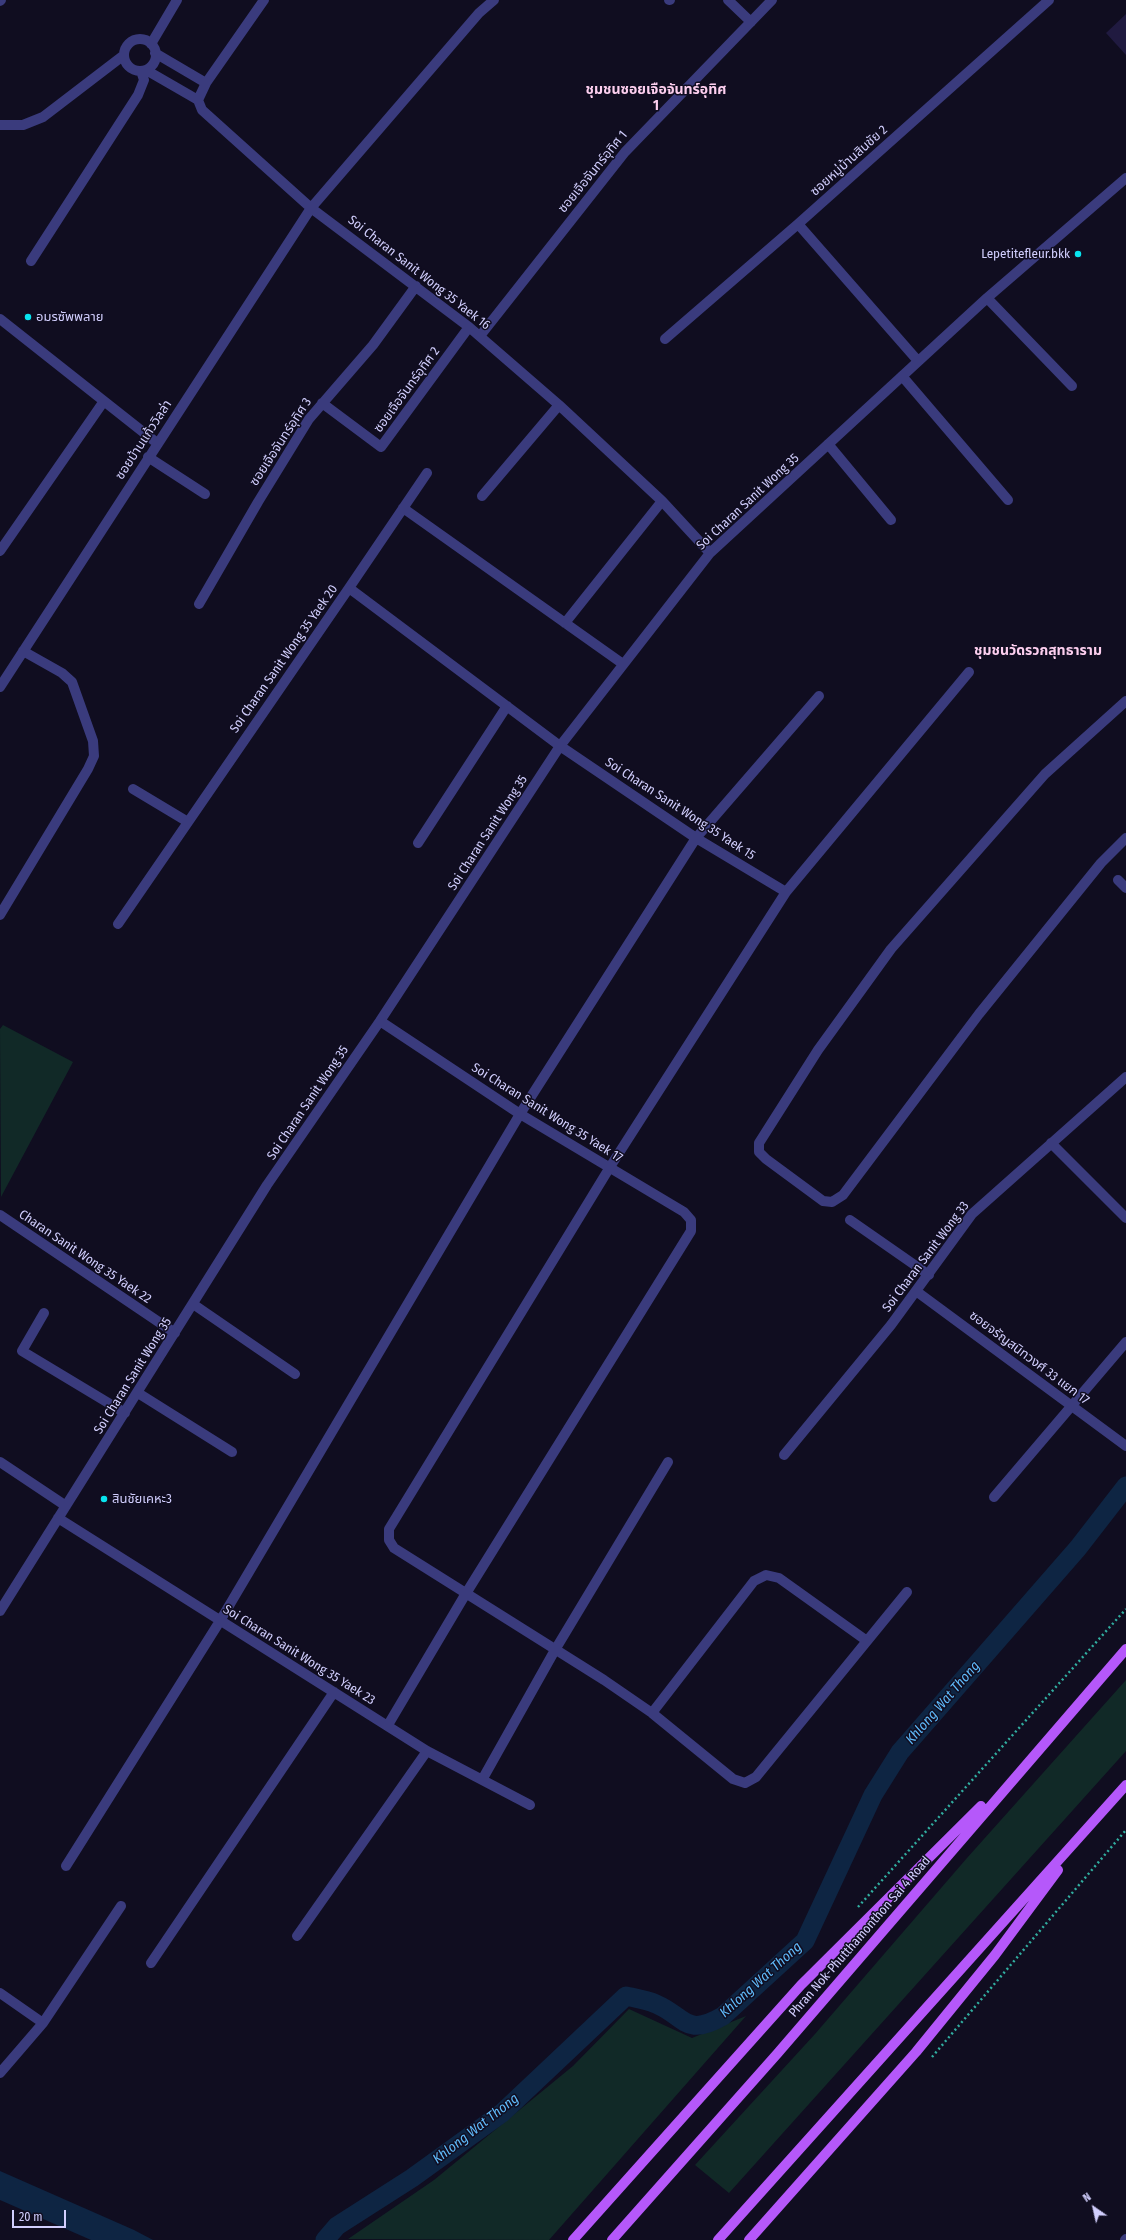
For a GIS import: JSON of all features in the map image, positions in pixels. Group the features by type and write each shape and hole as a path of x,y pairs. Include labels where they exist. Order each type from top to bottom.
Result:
{"main road":[{"name":"Phran Nok-Phutthamonthon Sai 4 Road","path":"612,2240 777,2054 1028,1760 1126,1649"},
{"path":"573,2240 801,1985 1028,1760"},
{"path":"718,2240 852,2089 1126,1786"},
{"path":"749,2240 870,2105 955,2005 995,1955 1094,1822"}],"street":[{"path":"177,0 153,48 154,63 144,70 136,71 127,65 124,55 125,49 132,42 142,40 153,48 206,83"},
{"path":"144,70 198,100 206,83 264,0"},
{"name":"ซอยบ้านแก้ววิลล่า","path":"0,687 311,208 479,13 494,0"},
{"path":"728,0 750,22"},
{"name":"ซอยเจือจันทร์อุทิศ 1","path":"480,336 624,152 772,0"},
{"name":"ซอยหมู่บ้านสินชัย 2","path":"665,338 798,224 1049,0"},
{"path":"0,125 23,125 43,117 124,55"},
{"path":"31,261 138,95 144,80 144,70"},
{"name":"Soi Charan Sanit Wong 35 Yaek 16","path":"198,100 202,110 311,208 469,327 559,404 662,501 710,553"},
{"name":"Soi Charan Sanit Wong 35","path":"0,1611 267,1185 380,1021 560,746 710,553 987,298 1126,178"},
{"path":"798,224 918,361"},
{"name":"ซอยเจือจันทร์อุทิศ 3","path":"199,604 258,502 309,419 373,345 416,286"},
{"path":"987,298 1072,386"},
{"path":"0,319 157,443"},
{"name":"ซอยเจือจันทร์อุทิศ 2","path":"322,403 381,447 469,327"},
{"path":"902,376 1008,500"},
{"path":"0,551 104,401"},
{"path":"482,496 559,404"},
{"path":"828,444 891,520"},
{"path":"148,457 205,494"},
{"path":"349,588 427,473"},
{"path":"565,623 662,501"},
{"path":"403,508 623,664"},
{"name":"Soi Charan Sanit Wong 35 Yaek 20","path":"118,924 349,588 560,746"},
{"path":"0,915 88,769 94,756 92,741 72,682 62,673 23,651"},
{"path":"907,1592 756,1777 745,1783 734,1779 652,1713 604,1680 465,1595 394,1548 389,1540 388,1529 610,1167 786,892 969,672"},
{"path":"66,1866 220,1621 520,1114 696,838 820,696"},
{"path":"1126,701 1045,774 891,949 818,1050 759,1143 760,1152 766,1159 823,1201 832,1202 843,1195 979,1014 1101,862 1126,838"},
{"path":"418,843 507,706"},
{"name":"Soi Charan Sanit Wong 35 Yaek 15","path":"560,746 696,838 786,892"},
{"path":"133,789 188,822"},
{"path":"1118,880 1126,888"},
{"name":"Soi Charan Sanit Wong 35 Yaek 17","path":"380,1021 520,1114 684,1212 690,1220 690,1231 465,1595"},
{"name":"Soi Charan Sanit Wong 33","path":"784,1455 891,1325 916,1290 929,1275 972,1214 1126,1077"},
{"path":"1051,1143 1126,1218"},
{"name":"Charan Sanit Wong 35 Yaek 22","path":"0,1216 175,1333"},
{"path":"850,1220 929,1275"},
{"name":"ซอยจรัญสนิทวงศ์ 33 แยก 17","path":"916,1290 1126,1446"},
{"path":"193,1304 296,1374"},
{"path":"44,1313 22,1351 125,1413"},
{"path":"994,1497 1126,1342"},
{"path":"138,1393 232,1452"},
{"path":"0,1462 66,1506"},
{"path":"482,1780 555,1650 668,1462"},
{"name":"Soi Charan Sanit Wong 35 Yaek 23","path":"58,1518 427,1751 530,1805"},
{"path":"652,1713 754,1581 766,1575 780,1578 867,1641"},
{"path":"388,1725 465,1595"},
{"path":"151,1963 334,1692"},
{"path":"297,1936 427,1751"},
{"path":"0,2073 42,2023 121,1906"},
{"path":"0,1993 42,2023"}],"green space":[{"path":"3,1025 73,1062 1,1197 0,1029"},
{"path":"1126,1680 1126,1751 729,2193 695,2165 815,2034 967,1858"},
{"path":"629,2009 692,2038 746,2016 549,2240 348,2239 434,2180 573,2066"}],"water":[{"path":"0,2171 134,2230 153,2240 91,2240 0,2200"}],"building":[{"path":"1126,14 1126,55 1106,33"}],"waterway":[{"name":"Khlong Wat Thong","path":"325,2240 337,2226 412,2178 502,2113 626,1996 656,2004 686,2023 701,2025 723,2016 805,1941 873,1795 900,1752 1078,1548 1126,1486"}],"place":[{"name":"Lepetitefleur.bkk","path":"1078,254"},
{"name":"อมรซัพพลาย","path":"28,317"},
{"name":"สินชัยเคหะ3","path":"104,1499"}],"district":[{"name":"ชุมชนซอยเจือจันทร์อุทิศ 1","path":"656,98"},
{"name":"ชุมชนวัดรวกสุทธาราม","path":"1038,651"}]}
